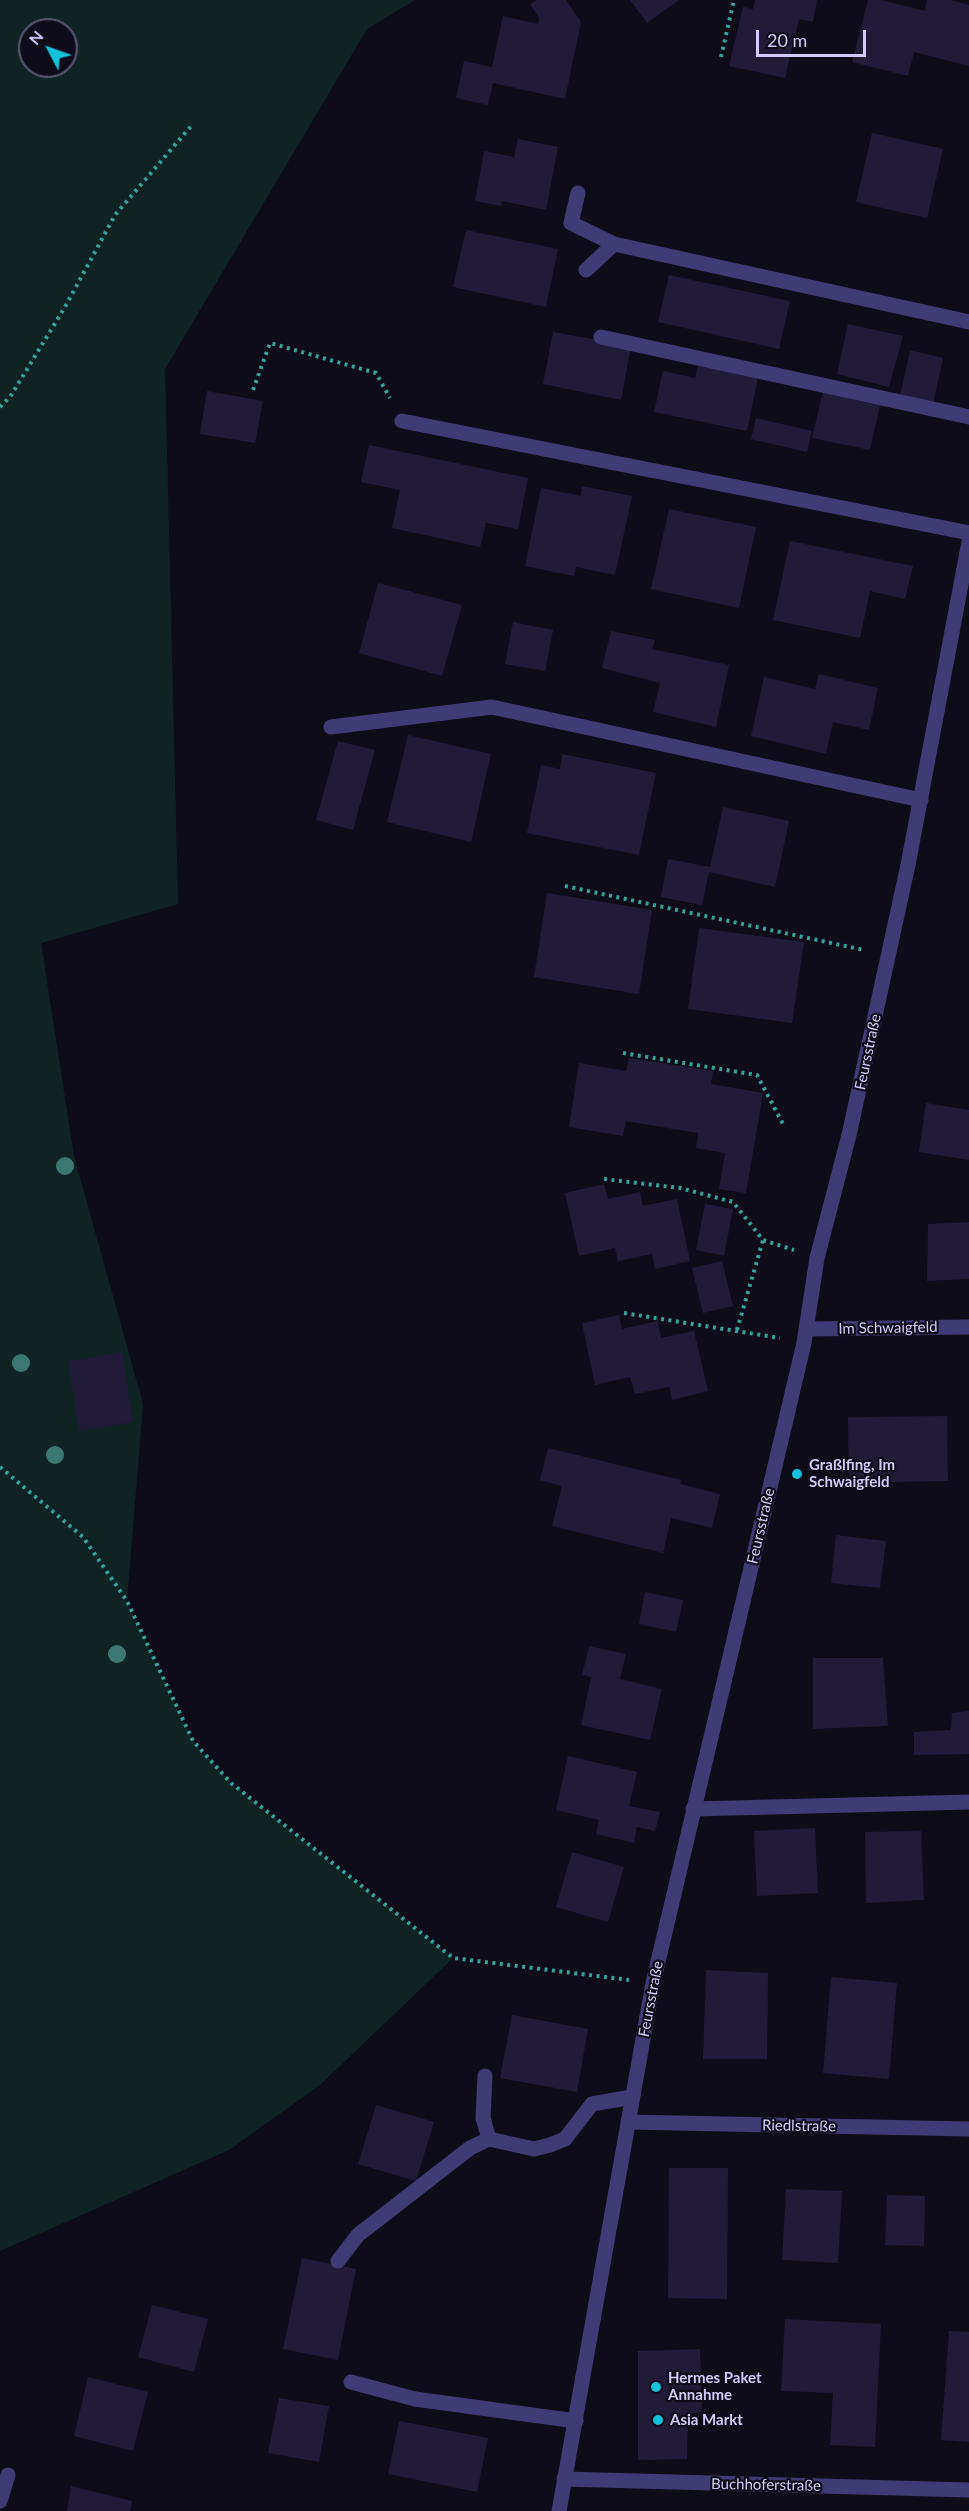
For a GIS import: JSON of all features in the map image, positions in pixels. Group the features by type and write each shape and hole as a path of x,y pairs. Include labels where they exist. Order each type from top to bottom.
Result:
{"street":[{"path":"578,193 571,223 615,244 969,322"},
{"path":"586,270 615,244"},
{"path":"601,337 969,417"},
{"path":"402,421 969,533"},
{"name":"Feursstraße","path":"559,2511 653,1983 805,1336 817,1258 849,1135 889,956 921,800 969,542"},
{"path":"331,727 492,707 921,800"},
{"name":"Im Schwaigfeld","path":"805,1336 969,1327"},
{"path":"693,1809 969,1802"},
{"path":"485,2076 483,2118 489,2139"},
{"path":"338,2261 358,2235 470,2148 489,2139 534,2149 550,2145 565,2139 592,2104 632,2097"},
{"name":"Riedlstraße","path":"628,2122 969,2129"},
{"path":"351,2382 415,2399 576,2421"},
{"path":"0,2501 8,2475"},
{"name":"Buchhoferstraße","path":"564,2480 969,2490"}],"path":[{"path":"721,57 734,0"},
{"path":"0,406 10,397 65,307 116,215 192,125"},
{"path":"253,390 270,343 376,373 402,421"},
{"path":"565,886 889,956"},
{"path":"623,1053 758,1075 783,1124"},
{"path":"604,1179 680,1188 734,1202 763,1240 817,1258"},
{"path":"737,1330 763,1240"},
{"path":"624,1313 737,1330 805,1336"},
{"path":"0,1467 83,1537 127,1601 193,1741 231,1783 453,1958 653,1983"}],"green space":[{"path":"0,0 415,0 367,29 165,369 178,904 41,943 74,1156 143,1404 127,1601 193,1741 231,1783 453,1958 320,2085 229,2150 0,2251"}],"building":[{"path":"537,0 566,0 581,22 565,99 493,83 488,105 456,98 464,61 492,67 503,16 538,24 539,18 530,4"},
{"path":"630,0 679,0 647,23"},
{"path":"755,0 817,0 813,22 799,19 785,78 729,66 743,7 753,9"},
{"path":"868,0 881,0 925,11 927,0 950,0 969,5 969,66 914,52 908,76 852,62"},
{"path":"872,133 943,149 927,218 856,202"},
{"path":"518,139 558,147 546,210 502,201 501,206 475,201 484,151 514,157"},
{"path":"466,230 558,249 546,307 453,287"},
{"path":"669,275 790,301 779,349 658,322"},
{"path":"848,324 903,336 889,387 837,374"},
{"path":"553,332 631,346 621,400 543,384"},
{"path":"910,350 943,358 933,404 900,396"},
{"path":"698,365 758,377 747,431 654,412 663,371 695,378"},
{"path":"824,387 855,394 854,400 880,405 870,450 812,438"},
{"path":"207,391 263,401 255,443 200,434"},
{"path":"756,418 812,431 807,452 751,439"},
{"path":"369,445 528,478 518,529 486,523 480,547 392,528 400,490 361,482"},
{"path":"582,486 632,496 615,575 576,567 574,576 525,566 541,488 581,496"},
{"path":"669,509 756,527 739,608 651,589"},
{"path":"790,541 913,566 905,599 870,591 860,638 773,620"},
{"path":"378,583 462,605 442,676 359,653"},
{"path":"513,622 553,630 545,671 505,664"},
{"path":"611,631 655,640 652,649 729,665 716,727 653,712 660,683 602,668"},
{"path":"819,674 878,688 869,730 833,722 826,754 751,736 764,677 815,689"},
{"path":"408,735 491,754 471,842 387,822"},
{"path":"338,741 375,750 353,830 316,820"},
{"path":"562,754 656,773 639,855 527,833 541,765 560,769"},
{"path":"723,807 789,821 775,887 709,872 702,905 661,897 668,859 710,867"},
{"path":"547,893 652,910 639,994 534,977"},
{"path":"699,928 804,942 792,1023 688,1009"},
{"path":"629,1058 713,1071 711,1084 763,1093 746,1193 719,1189 725,1153 696,1148 698,1133 626,1121 623,1136 569,1127 579,1063 626,1071"},
{"path":"926,1103 969,1110 969,1160 919,1152"},
{"path":"604,1184 608,1199 640,1192 643,1206 677,1199 690,1261 655,1269 652,1254 618,1261 615,1248 579,1256 565,1193"},
{"path":"705,1204 733,1209 724,1256 696,1250"},
{"path":"969,1222 969,1279 927,1281 928,1224"},
{"path":"722,1261 733,1306 703,1313 692,1268"},
{"path":"619,1315 622,1329 658,1321 661,1338 694,1331 708,1391 672,1400 669,1387 635,1394 630,1377 595,1385 582,1323"},
{"path":"122,1352 133,1422 79,1431 68,1361"},
{"path":"947,1416 948,1481 849,1483 848,1417"},
{"path":"548,1448 681,1480 680,1484 720,1494 712,1528 671,1518 663,1553 552,1526 562,1486 540,1480"},
{"path":"836,1535 886,1541 880,1588 831,1583"},
{"path":"645,1592 683,1600 676,1632 639,1624"},
{"path":"589,1646 626,1654 620,1679 662,1689 650,1740 581,1725 591,1677 582,1675"},
{"path":"813,1658 883,1658 888,1726 813,1729"},
{"path":"969,1711 969,1754 914,1755 914,1732 951,1730 952,1713"},
{"path":"568,1756 637,1772 629,1806 660,1812 655,1831 637,1827 634,1843 596,1834 599,1820 556,1810"},
{"path":"815,1828 818,1893 757,1896 754,1831"},
{"path":"921,1831 924,1900 866,1903 865,1832"},
{"path":"572,1852 624,1867 608,1922 556,1907"},
{"path":"706,1970 768,1973 767,2059 703,2059"},
{"path":"831,1977 897,1983 889,2079 823,2073"},
{"path":"512,2015 588,2029 577,2092 500,2078"},
{"path":"376,2105 434,2122 416,2181 358,2164"},
{"path":"669,2168 728,2168 727,2299 668,2298"},
{"path":"786,2189 842,2191 838,2263 782,2260"},
{"path":"887,2195 925,2196 924,2246 885,2245"},
{"path":"302,2258 356,2269 338,2360 283,2349"},
{"path":"152,2305 208,2319 194,2372 138,2357"},
{"path":"785,2319 881,2324 875,2447 830,2445 833,2393 781,2391"},
{"path":"949,2331 969,2332 969,2442 941,2440"},
{"path":"700,2349 702,2412 688,2414 687,2459 638,2460 638,2351"},
{"path":"88,2377 148,2392 133,2451 74,2436"},
{"path":"279,2398 329,2406 319,2462 268,2453"},
{"path":"399,2421 488,2438 477,2492 388,2474"},
{"path":"71,2486 132,2501 130,2511 67,2511"}],"place":[{"name":"Graßlfing, Im Schwaigfeld","path":"797,1474"},
{"name":"Hermes Paket Annahme","path":"656,2387"},
{"name":"Asia Markt","path":"658,2420"}]}
